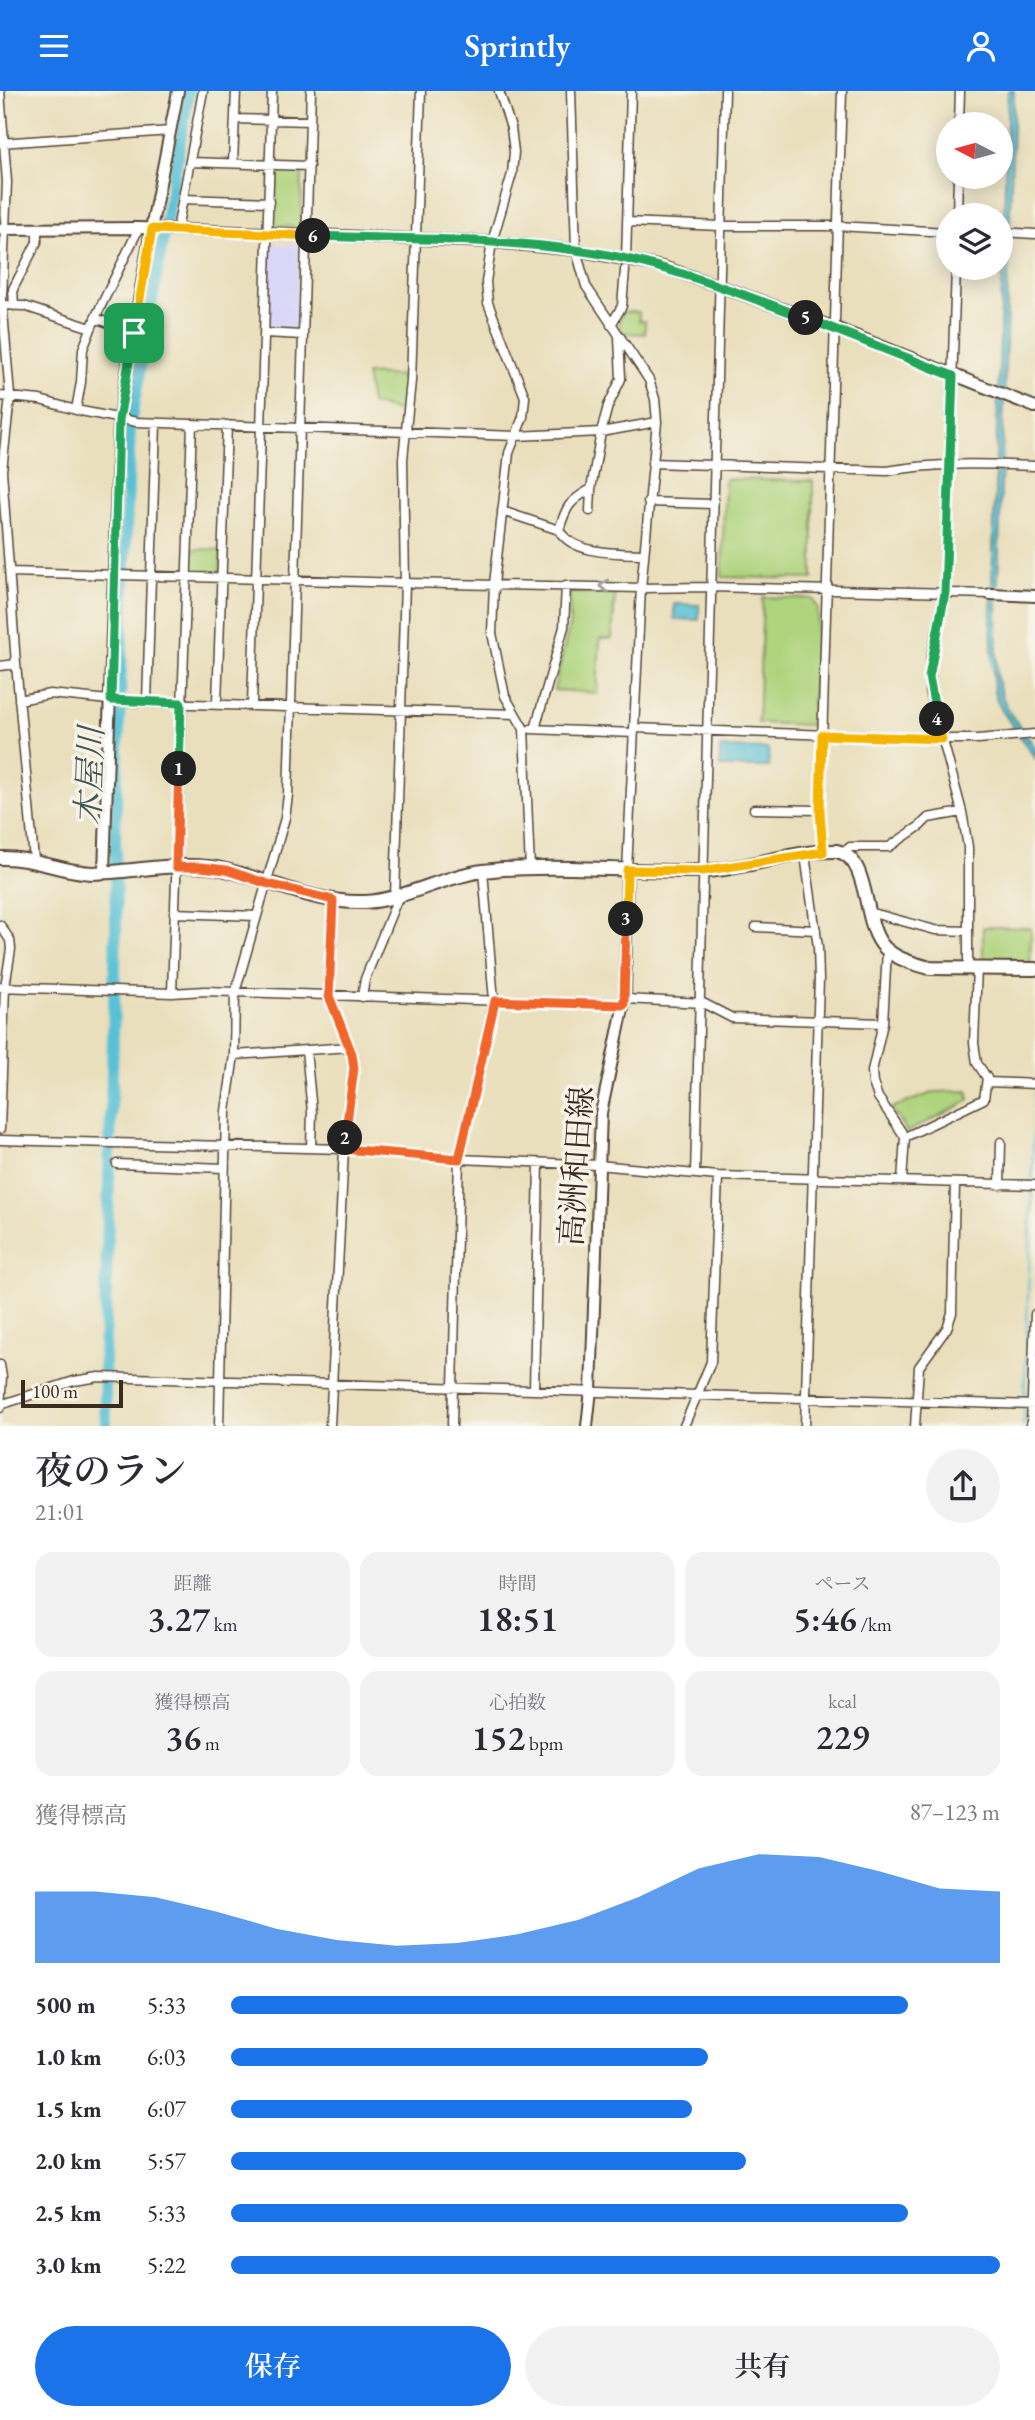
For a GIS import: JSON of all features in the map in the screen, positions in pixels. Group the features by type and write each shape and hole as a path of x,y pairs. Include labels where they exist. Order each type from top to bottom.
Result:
{"main road":[{"path":"0,858 34,860 81,873 176,867 226,870 333,900 366,902 451,877 483,871 702,871 823,852 844,852 853,860 873,928 887,950 917,965 930,968 1035,969"}],"street":[{"path":"0,91 7,182 2,229 4,550 10,572 34,860"},
{"path":"113,872 114,574 119,420 178,91"},
{"path":"176,230 203,91"},
{"path":"233,163 236,91"},
{"path":"253,705 272,91"},
{"path":"219,1426 226,1111 233,1055 235,993 285,818 288,795 311,91"},
{"path":"362,997 365,978 397,895 405,583 403,460 411,381 421,91"},
{"path":"499,91 511,128 514,152 512,174 492,242 486,282 488,303 524,397 523,417 509,453 494,583 492,633 505,696 524,729 530,869"},
{"path":"571,91 576,250 586,286 649,380 655,398 657,422 641,588 627,870"},
{"path":"611,325 622,306 628,222 631,91"},
{"path":"695,1174 724,91"},
{"path":"823,852 820,810 842,91"},
{"path":"960,91 960,112"},
{"path":"235,119 310,121"},
{"path":"2,142 171,131"},
{"path":"190,162 309,166"},
{"path":"183,199 269,202"},
{"path":"628,222 720,226 836,226 936,231"},
{"path":"2,229 139,228 492,242 576,250 625,264 663,267 719,286 833,327 1035,407"},
{"path":"76,410 83,349 95,318 139,228"},
{"path":"13,306 13,289 37,242 37,229"},
{"path":"1013,233 1035,234"},
{"path":"905,1137 984,1099 988,1082 977,1063 974,1043 973,967 968,932 968,848 962,811 930,692 929,677 945,593 956,280"},
{"path":"2,301 91,328"},
{"path":"95,318 134,333"},
{"path":"265,333 302,335"},
{"path":"590,510 601,432 608,406 621,379 619,337"},
{"path":"5,396 40,400 137,422 516,436 601,432 657,422"},
{"path":"147,702 156,422"},
{"path":"172,993 192,424"},
{"path":"217,703 227,425"},
{"path":"652,463 887,471 917,465 1035,466"},
{"path":"559,530 564,512 572,499 591,489"},
{"path":"648,502 712,503"},
{"path":"502,511 559,530 564,539 597,552 644,554"},
{"path":"10,572 1035,596"},
{"path":"535,729 565,627 566,585"},
{"path":"0,666 16,664"},
{"path":"19,700 50,694 128,702 515,714"},
{"path":"524,729 942,739 1035,734"},
{"path":"754,809 820,810"},
{"path":"844,852 849,847 889,847 920,827 928,818 962,811"},
{"path":"805,855 819,958 805,1426"},
{"name":"高洲和田線","path":"587,1426 591,1390 601,1113 624,1002 627,870"},
{"path":"452,1426 459,1159 495,1001 483,871"},
{"path":"330,1426 344,1149 354,1068 350,1047 329,996 333,900"},
{"path":"869,912 935,930 968,932"},
{"path":"174,913 256,916"},
{"path":"0,925 10,940 11,949 2,987 0,1129"},
{"path":"756,927 816,930"},
{"path":"887,950 883,1023 872,1071 878,1097 905,1137 902,1181"},
{"path":"2,987 495,1001 699,1003 732,1018 883,1023"},
{"path":"233,1055 350,1047"},
{"path":"306,1050 312,1112 311,1148"},
{"path":"988,1082 1035,1084"},
{"path":"0,1140 344,1149 459,1159 598,1165 718,1176 1035,1185"},
{"path":"1000,1185 1001,1142"},
{"path":"534,1388 539,1163"},
{"path":"117,1164 224,1168"},
{"path":"684,1426 711,1362 714,1343 718,1176"},
{"path":"915,1426 919,1367 947,1328 952,1313 955,1184"},
{"path":"1031,1426 1029,1405 1035,1314"},
{"path":"0,1366 0,1406 74,1381 99,1377 1029,1405"}],"shaded area":[{"path":"271,244 299,245 296,331 267,330"}],"green space":[{"path":"272,168 302,169 301,227 270,226"},
{"path":"623,312 639,312 639,321 645,321 645,334 622,333 619,322"},
{"path":"366,374 406,376 402,412 371,404"},
{"path":"725,479 813,481 813,579 722,577"},
{"path":"191,549 221,550 220,575 189,574"},
{"path":"570,592 615,595 612,639 600,639 597,693 554,690 570,623"},
{"path":"763,597 813,599 818,608 811,725 758,723"},
{"path":"983,927 1031,928 1030,964 983,963"},
{"path":"968,1091 969,1101 907,1132 891,1108 935,1092"}],"water":[{"path":"1008,91 1014,91 1013,121 1013,112 1007,112"},
{"path":"1005,189 1011,189 1010,203 1004,203"},
{"path":"1002,280 1008,280 997,678 1009,712 1035,747 1035,758 1001,709 994,692 991,617"},
{"path":"674,604 699,605 699,620 674,619"},
{"path":"720,748 768,749 769,767 720,767"}],"waterway":[{"name":"木屋川","path":"106,1426 104,1360 116,929 115,831 130,425 189,91"},
{"path":"993,657 994,669"},
{"path":"1032,1180 1035,1088"},
{"path":"1024,1400 1032,1189"},
{"path":"1023,1426 1024,1410"}],"route":[{"path":"152,229 492,242 576,250 663,267 833,327 953,376 945,593 929,677 942,739 822,735 820,810 823,852 702,871 627,870 624,1005 495,1001 459,1159 344,1149 354,1068 352,1054 329,996 333,900 226,870 176,867 181,703 111,700 119,420 134,333 152,229"}]}
